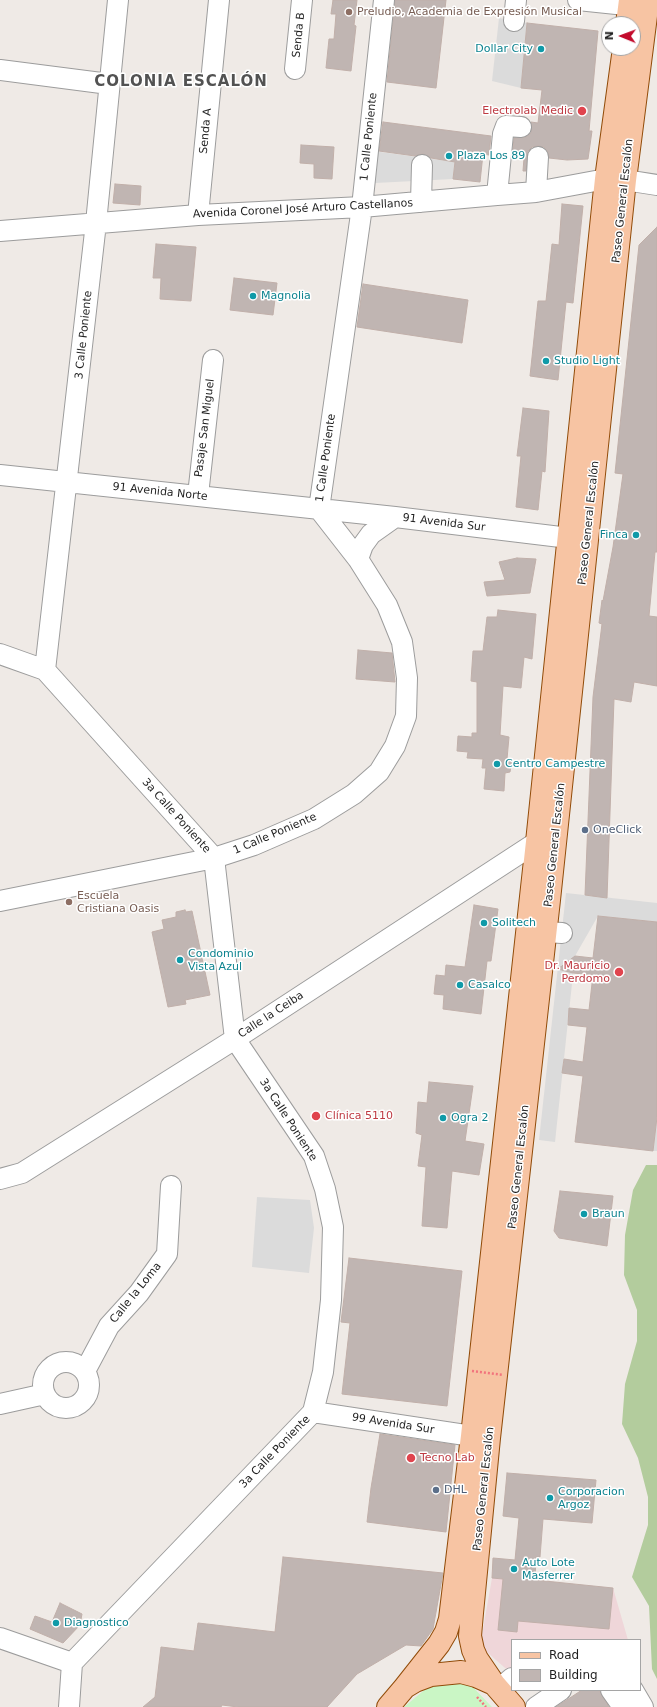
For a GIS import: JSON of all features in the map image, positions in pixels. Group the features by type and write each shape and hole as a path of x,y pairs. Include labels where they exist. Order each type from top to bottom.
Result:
{"main road":[{"name":"Paseo General Escalón","path":"388,1707 439,1644 446,1632 450,1618 472,1436 569,538 640,8"},
{"name":"Paseo General Escalón","path":"514,1707 502,1684 477,1660 470,1636 489,1438 553,932 616,180 624,56"},
{"path":"405,1687 427,1676 461,1672 502,1684"}],"street":[{"name":"3 Calle Poniente","path":"45,670 96,223 118,0"},
{"name":"Senda A","path":"198,215 219,0"},
{"name":"Senda B","path":"295,69 302,0"},
{"name":"1 Calle Poniente","path":"0,901 214,858 254,845 314,819 354,794 378,772 395,746 406,716 407,678 402,642 387,605 358,559 319,509 370,159 384,0"},
{"path":"514,21 516,0"},
{"path":"578,0 640,8"},
{"path":"0,70 109,84"},
{"path":"497,196 503,134 506,126 521,127"},
{"path":"536,192 538,157"},
{"path":"421,202 422,165"},
{"name":"Avenida Coronel José Arturo Castellanos","path":"0,231 198,215 362,207 497,196 536,192 616,180 657,184"},
{"name":"Pasaje San Miguel","path":"198,495 213,360"},
{"name":"91 Avenida Norte","path":"0,475 319,509"},
{"name":"91 Avenida Sur","path":"319,509 569,538"},
{"path":"358,559 363,545 371,534 395,517"},
{"path":"0,654 45,670"},
{"name":"3a Calle Poniente","path":"45,670 214,858 235,1039 314,1156 325,1188 333,1227 331,1300 323,1372 313,1412 72,1663"},
{"name":"Calle la Ceiba","path":"0,1179 22,1173 235,1039 537,842"},
{"name":"Calle la Loma","path":"85,1371 109,1326 139,1292 167,1254 172,1186"},
{"path":"58,1362 73,1362 85,1371 89,1378 88,1394 78,1405 62,1408 49,1401 44,1394 43,1379 51,1366 58,1362"},
{"path":"0,1404 44,1394"},
{"name":"99 Avenida Sur","path":"313,1412 472,1436"},
{"path":"0,1638 72,1663 69,1707"},
{"path":"536,1707 560,1691"},
{"path":"612,1691 623,1707"},
{"path":"634,1691 643,1707"}],"path":[{"path":"472,1371 503,1375"},
{"path":"474,1694 486,1707"}],"shaded area":[{"path":"499,18 527,23 521,88 492,81"},
{"path":"373,151 455,162 453,179 375,183 371,179"},
{"path":"566,893 657,903 657,922 598,916 575,956 555,1142 539,1140"},
{"path":"657,1117 657,1151 653,1151"},
{"path":"257,1197 310,1200 314,1228 309,1273 252,1267"},
{"path":"492,1578 535,1580 613,1588 628,1639 511,1639 511,1673 480,1646"}],"green space":[{"path":"646,1165 657,1165 657,1679 652,1669 649,1606 632,1577 648,1525 648,1497 638,1458 622,1424 625,1384 637,1341 637,1310 624,1275 625,1235 633,1190"},
{"path":"448,1681 469,1683 492,1707 404,1707 428,1687"}],"building":[{"path":"333,0 357,0 351,71 326,68 329,39 334,39 336,14 331,14"},
{"path":"395,0 446,0 436,88 387,82"},
{"path":"527,23 598,31 589,131 592,131 588,159 567,160 549,158 548,152 544,147 532,147 528,151 526,171 523,171 524,158 512,157 514,138 526,137 531,133 531,122 538,123 542,90 521,88"},
{"name":"Plaza Los 89","path":"383,122 491,136 489,155 483,154 480,182 453,179 455,162 431,158 423,154 415,156 379,151"},
{"path":"301,145 334,147 332,179 314,178 314,164 300,163"},
{"path":"115,184 141,186 140,205 113,203"},
{"path":"562,204 583,206 573,303 566,302 558,380 530,376 538,301 546,301 552,244 559,245"},
{"path":"657,227 657,552 655,552 649,616 657,617 657,686 634,682 631,702 614,699 607,898 585,895 593,697 602,624 599,623 602,600 603,601 613,547 623,474 615,473 639,245"},
{"path":"156,244 196,247 191,301 160,299 161,278 153,278"},
{"name":"Magnolia","path":"234,278 277,283 273,315 230,310"},
{"path":"363,284 468,300 462,343 357,327"},
{"path":"523,408 549,411 545,472 542,471 538,510 516,507 521,456 517,456"},
{"path":"517,558 536,559 530,593 487,596 484,582 505,580 499,562"},
{"path":"498,610 536,614 532,659 524,657 521,688 503,686 500,735 509,737 507,759 512,760 510,772 505,773 504,791 484,789 486,768 482,768 483,759 467,758 468,752 457,751 458,736 472,737 472,733 477,733 477,682 471,681 473,651 483,651 487,617 497,617"},
{"path":"358,650 392,653 395,682 356,679"},
{"path":"474,905 498,909 491,961 487,961 481,1014 443,1009 444,995 434,994 436,975 445,976 446,965 465,967"},
{"name":"Condominio Vista Azul","path":"185,910 186,912 192,911 210,995 185,1000 186,1004 168,1007 152,932 164,929 162,920 176,917 176,912"},
{"path":"598,916 657,922 657,1117 653,1151 575,1142 583,1076 562,1073 564,1059 583,1062 587,1027 568,1025 569,1008 589,1010 593,975 573,973 558,969 575,956 593,958"},
{"path":"429,1082 473,1086 465,1141 484,1144 479,1175 452,1171 447,1228 422,1226 426,1167 418,1166 422,1135 416,1133 418,1102 427,1103"},
{"name":"Braun","path":"560,1191 613,1196 607,1246 559,1238 554,1231"},
{"path":"349,1258 462,1271 447,1406 342,1394 350,1323 341,1322"},
{"path":"380,1434 455,1445 446,1532 367,1522"},
{"path":"507,1473 596,1480 592,1523 543,1519 540,1557 536,1557 535,1580 613,1588 609,1629 518,1621 517,1632 498,1630 503,1579 492,1578 493,1558 515,1560 519,1518 503,1516"},
{"path":"283,1557 443,1573 433,1629 421,1646 406,1645 357,1674 327,1707 238,1707 222,1705 221,1707 143,1707 155,1697 161,1647 194,1651 198,1623 275,1632"},
{"name":"Diagnostico","path":"60,1603 82,1614 80,1625 63,1643 30,1629 35,1616 52,1622"},
{"path":"580,1691 600,1691 609,1707 556,1707"}],"place":[{"name":"Preludio, Academia de Expresión Musical","path":"349,12"},
{"name":"Dollar City","path":"541,49"},
{"name":"Electrolab Medic","path":"582,111"},
{"name":"Plaza Los 89","path":"449,156"},
{"name":"Magnolia","path":"253,296"},
{"name":"Studio Light","path":"546,361"},
{"name":"Finca","path":"636,535"},
{"name":"Centro Campestre","path":"497,764"},
{"name":"OneClick","path":"585,830"},
{"name":"Escuela Cristiana Oasis","path":"69,902"},
{"name":"Solitech","path":"484,923"},
{"name":"Condominio Vista Azul","path":"180,960"},
{"name":"Dr. Mauricio Perdomo","path":"619,972"},
{"name":"Casalco","path":"460,985"},
{"name":"Clínica 5110","path":"316,1116"},
{"name":"Ogra 2","path":"443,1118"},
{"name":"Braun","path":"584,1214"},
{"name":"Tecno Lab","path":"411,1458"},
{"name":"DHL","path":"436,1490"},
{"name":"Corporacion Argoz","path":"550,1498"},
{"name":"Auto Lote Masferrer","path":"514,1569"},
{"name":"Diagnostico","path":"56,1623"}],"district":[{"name":"COLONIA ESCALÓN","path":"181,82"}]}
